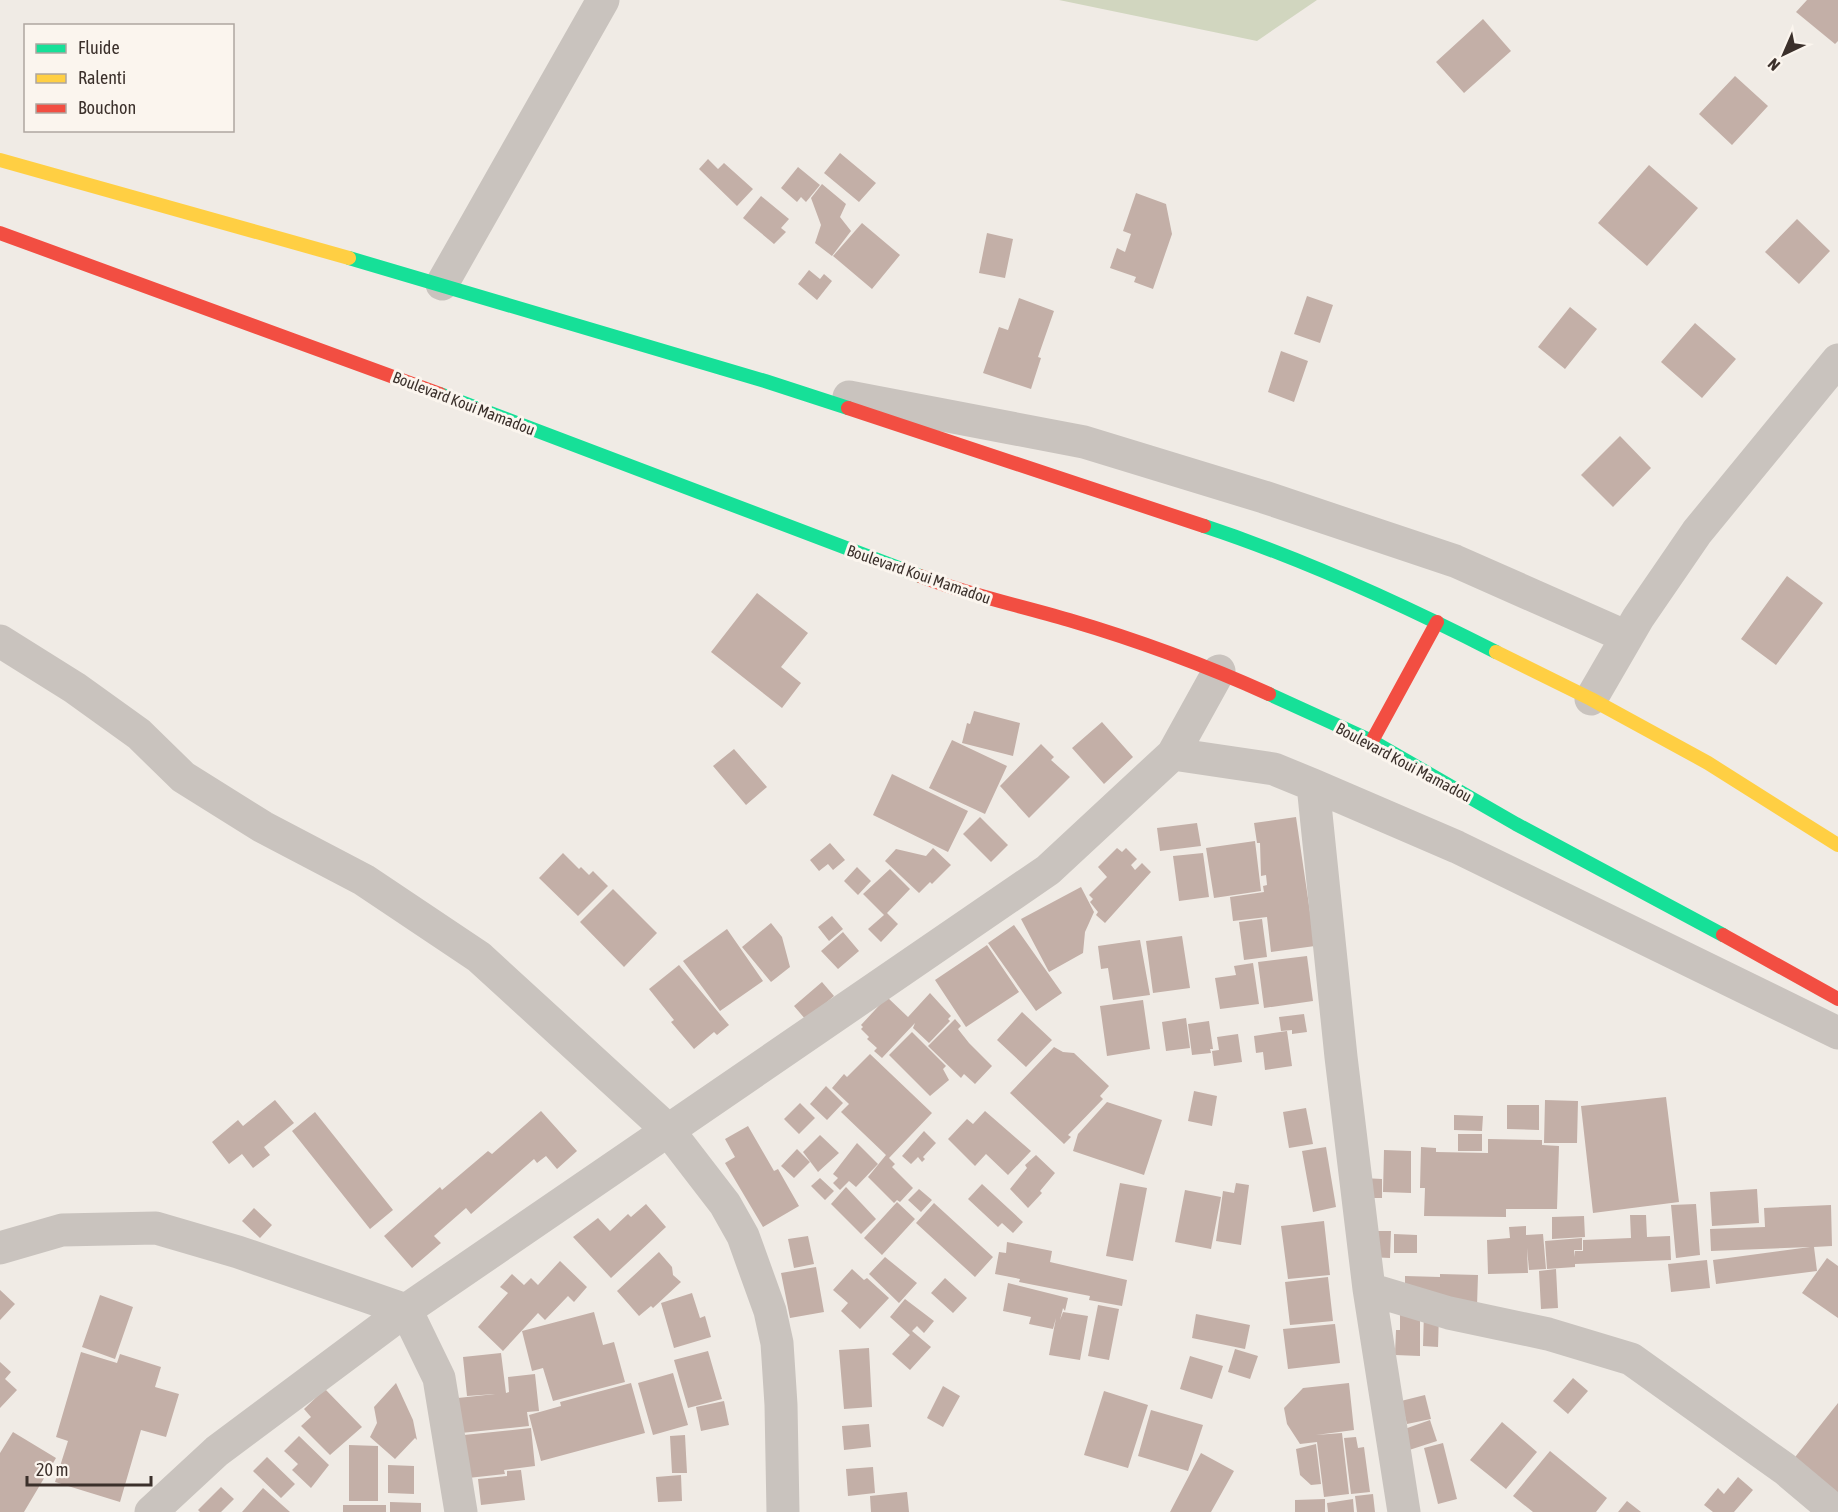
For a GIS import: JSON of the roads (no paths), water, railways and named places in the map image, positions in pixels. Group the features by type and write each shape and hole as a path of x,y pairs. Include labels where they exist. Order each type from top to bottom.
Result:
{"main road":[{"path":"0,160 442,284 765,381 1260,544 1437,622 1591,699 1708,763 1838,845"},
{"name":"Boulevard Koui Mamadou","path":"0,233 375,369 948,587 1070,620 1219,672 1372,741 1516,824 1838,999"},
{"path":"1372,741 1437,622"}],"street":[{"path":"442,284 603,0"},
{"path":"1591,699 1627,637 1697,532 1838,360"},
{"path":"765,381 1084,442 1264,497 1455,561 1627,637"},
{"path":"0,641 75,688 139,734 183,777 263,827 364,880 479,957 668,1130 725,1204 743,1236 771,1311 777,1343 782,1405 783,1512"},
{"path":"151,1512 217,1451 406,1310 1047,870 1173,754 1219,672"},
{"path":"1173,754 1274,769 1313,785 1457,847 1838,1033"},
{"path":"1313,785 1341,1057 1369,1289 1404,1512"},
{"path":"0,1248 62,1230 156,1228 238,1252 406,1310 439,1378 461,1512"},
{"path":"1369,1289 1449,1312 1548,1334 1630,1359 1785,1469 1836,1512"}]}
